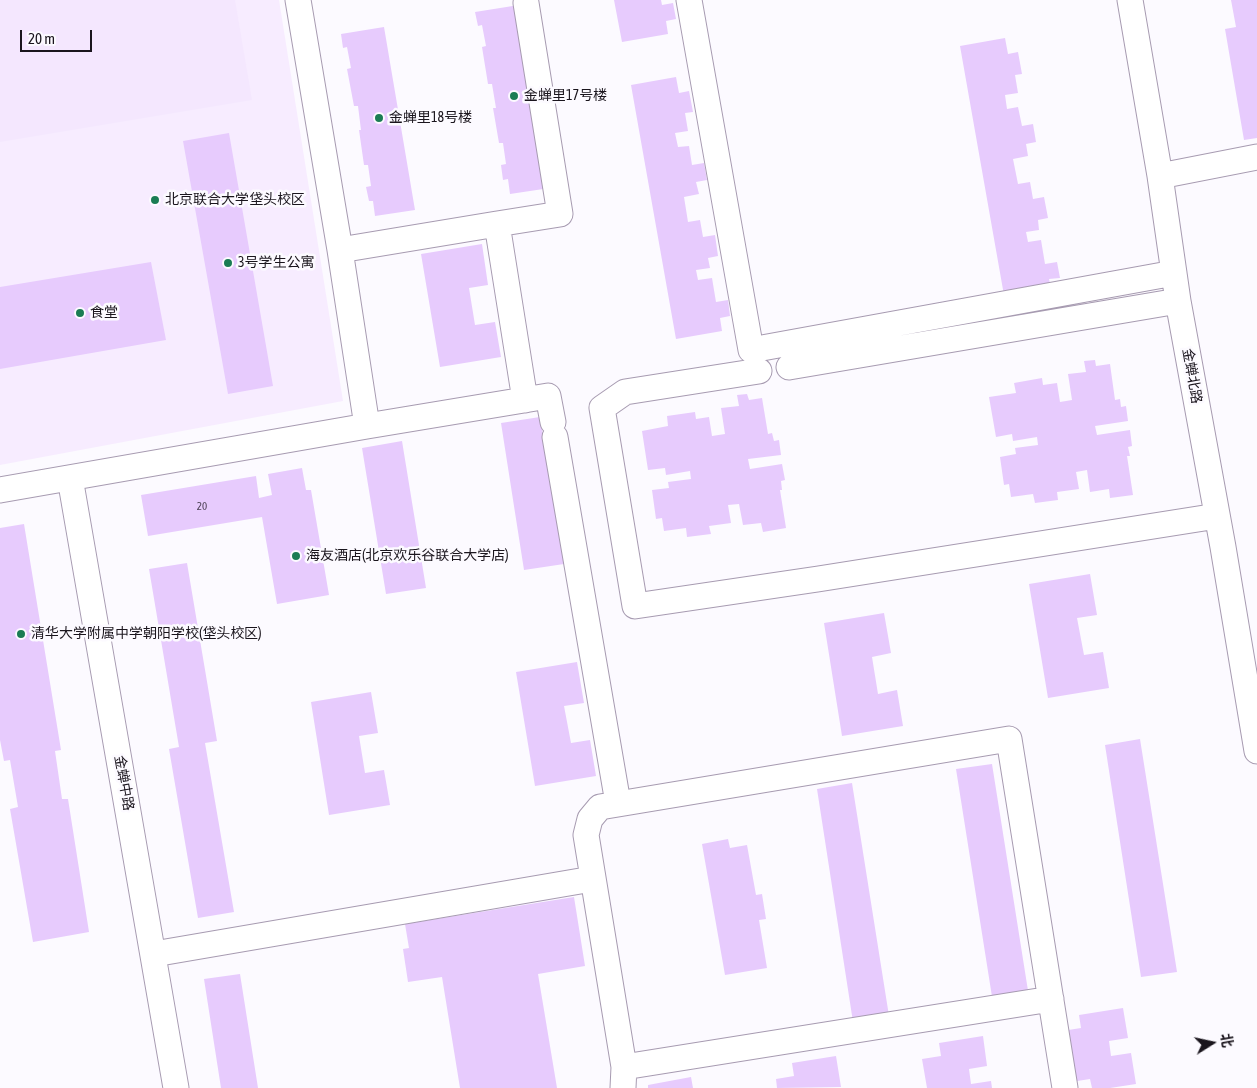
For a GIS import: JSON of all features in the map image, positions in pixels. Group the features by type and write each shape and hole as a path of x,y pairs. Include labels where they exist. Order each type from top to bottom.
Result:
{"street":[{"path":"298,0 367,426"},
{"path":"689,0 751,350 1174,273"},
{"name":"金蝉北路","path":"1130,0 1160,176 1178,301 1257,751"},
{"path":"340,250 560,214 526,3"},
{"path":"1160,176 1257,157"},
{"path":"497,224 525,400"},
{"path":"789,367 1178,301"},
{"path":"759,371 625,392 602,408 635,606 828,578 1217,516"},
{"path":"0,490 548,396 618,803"},
{"name":"金蝉中路","path":"70,478 176,1088"},
{"path":"1051,999 623,1077 586,836 590,820 600,807 618,803 1009,739 1051,999 1065,1088"},
{"path":"154,954 592,879"}],"shaded area":[{"name":"北京联合大学垡头校区","path":"0,0 279,0 343,401 0,465"},
{"path":"0,0 235,0 252,100 0,142"}],"building":[{"path":"614,0 661,0 662,5 673,3 676,19 666,21 668,34 622,42"},
{"path":"1231,0 1257,0 1257,138 1244,140 1225,29 1236,27"},
{"name":"金蝉里17号楼","path":"519,5 550,188 510,194 508,179 503,180 501,165 506,164 503,143 499,143 493,108 496,108 492,84 488,84 482,47 486,46 482,25 478,26 475,12"},
{"name":"金蝉里18号楼","path":"384,27 415,210 375,216 373,201 369,201 366,187 371,186 368,165 364,165 358,106 354,106 347,69 351,68 347,47 343,48 341,34"},
{"path":"1005,38 1008,54 1018,52 1022,74 1015,75 1018,93 1005,95 1007,109 1018,107 1022,126 1033,124 1036,142 1026,144 1028,156 1013,159 1018,184 1030,182 1033,199 1044,197 1048,218 1038,220 1039,230 1026,232 1028,242 1041,240 1045,264 1057,262 1060,278 1049,279 1052,292 1005,301 960,46"},
{"path":"676,77 679,93 689,91 693,112 685,113 688,131 675,133 678,147 689,146 692,165 704,163 707,180 696,182 699,194 684,197 688,222 700,220 703,237 715,235 718,256 708,258 710,268 696,270 698,280 712,278 716,302 728,300 730,316 720,318 722,331 676,339 631,85"},
{"name":"3号学生公寓","path":"229,133 273,386 228,394 183,141"},
{"path":"482,244 488,285 469,288 475,325 495,322 501,357 440,367 421,254"},
{"name":"食堂","path":"151,262 166,340 0,369 0,287"},
{"path":"1095,360 1096,366 1110,364 1115,400 1120,399 1121,407 1126,406 1128,421 1095,426 1097,435 1130,430 1132,446 1128,447 1130,456 1127,456 1133,495 1110,498 1109,489 1090,492 1087,470 1076,472 1079,489 1057,492 1058,500 1035,503 1033,494 1011,497 1009,484 1004,485 1000,457 1016,454 1015,448 1038,445 1037,437 1013,441 1012,434 996,437 989,397 1016,393 1014,383 1042,378 1043,385 1057,383 1060,402 1072,400 1068,374 1086,372 1084,361"},
{"path":"747,394 749,400 762,398 768,434 772,433 774,441 779,440 781,455 748,459 750,469 782,464 785,480 781,481 782,490 780,490 786,528 763,532 761,523 743,525 739,504 728,505 731,523 709,526 711,534 687,537 686,528 664,531 662,518 656,519 652,490 669,488 668,482 691,479 690,471 666,475 665,468 648,470 642,431 668,426 667,416 695,412 696,419 709,417 712,436 725,434 721,408 739,406 737,395"},
{"path":"540,417 564,564 524,570 501,423"},
{"path":"402,441 426,588 386,594 362,448"},
{"path":"302,468 306,490 311,490 329,595 277,604 262,517 148,536 141,495 256,476 259,498 272,495 268,474"},
{"name":"清华大学附属中学朝阳学校(垡头校区)","path":"24,524 61,750 55,751 62,799 68,799 89,932 33,942 10,809 18,807 10,760 4,761 0,740 0,528"},
{"path":"187,563 217,741 205,743 234,912 198,918 169,749 179,747 149,569"},
{"path":"1090,574 1097,615 1077,618 1084,655 1103,652 1109,688 1048,698 1029,584"},
{"path":"884,613 891,653 872,657 878,694 897,690 903,726 842,736 824,623"},
{"path":"577,662 584,703 564,706 571,743 590,740 596,776 535,786 516,672"},
{"path":"371,692 378,733 359,736 365,773 384,770 390,805 329,815 311,702"},
{"path":"1140,739 1177,972 1141,977 1105,745"},
{"path":"992,764 1029,997 993,1003 956,769"},
{"path":"852,783 889,1016 853,1022 817,789"},
{"path":"728,839 730,848 747,845 756,895 762,894 766,919 759,920 767,968 725,975 702,844"},
{"path":"574,897 585,966 538,974 557,1088 460,1088 442,977 408,982 403,949 409,948 405,924"},
{"path":"240,974 258,1088 221,1088 204,979"},
{"path":"1123,1008 1128,1038 1109,1041 1111,1056 1131,1053 1136,1084 1110,1088 1092,1088 1090,1079 1071,1082 1062,1031 1081,1028 1079,1015"},
{"path":"983,1036 987,1066 969,1069 971,1084 991,1081 992,1088 927,1088 922,1059 941,1056 939,1043"},
{"path":"836,1056 841,1087 777,1088 776,1079 794,1076 792,1063"},
{"path":"691,1077 693,1088 648,1088 648,1085"}],"place":[{"name":"金蝉里17号楼","path":"514,96"},
{"name":"金蝉里18号楼","path":"379,118"},
{"name":"北京联合大学垡头校区","path":"155,200"},
{"name":"3号学生公寓","path":"228,263"},
{"name":"食堂","path":"80,313"},
{"name":"海友酒店(北京欢乐谷联合大学店)","path":"296,556"},
{"name":"清华大学附属中学朝阳学校(垡头校区)","path":"21,634"}]}
